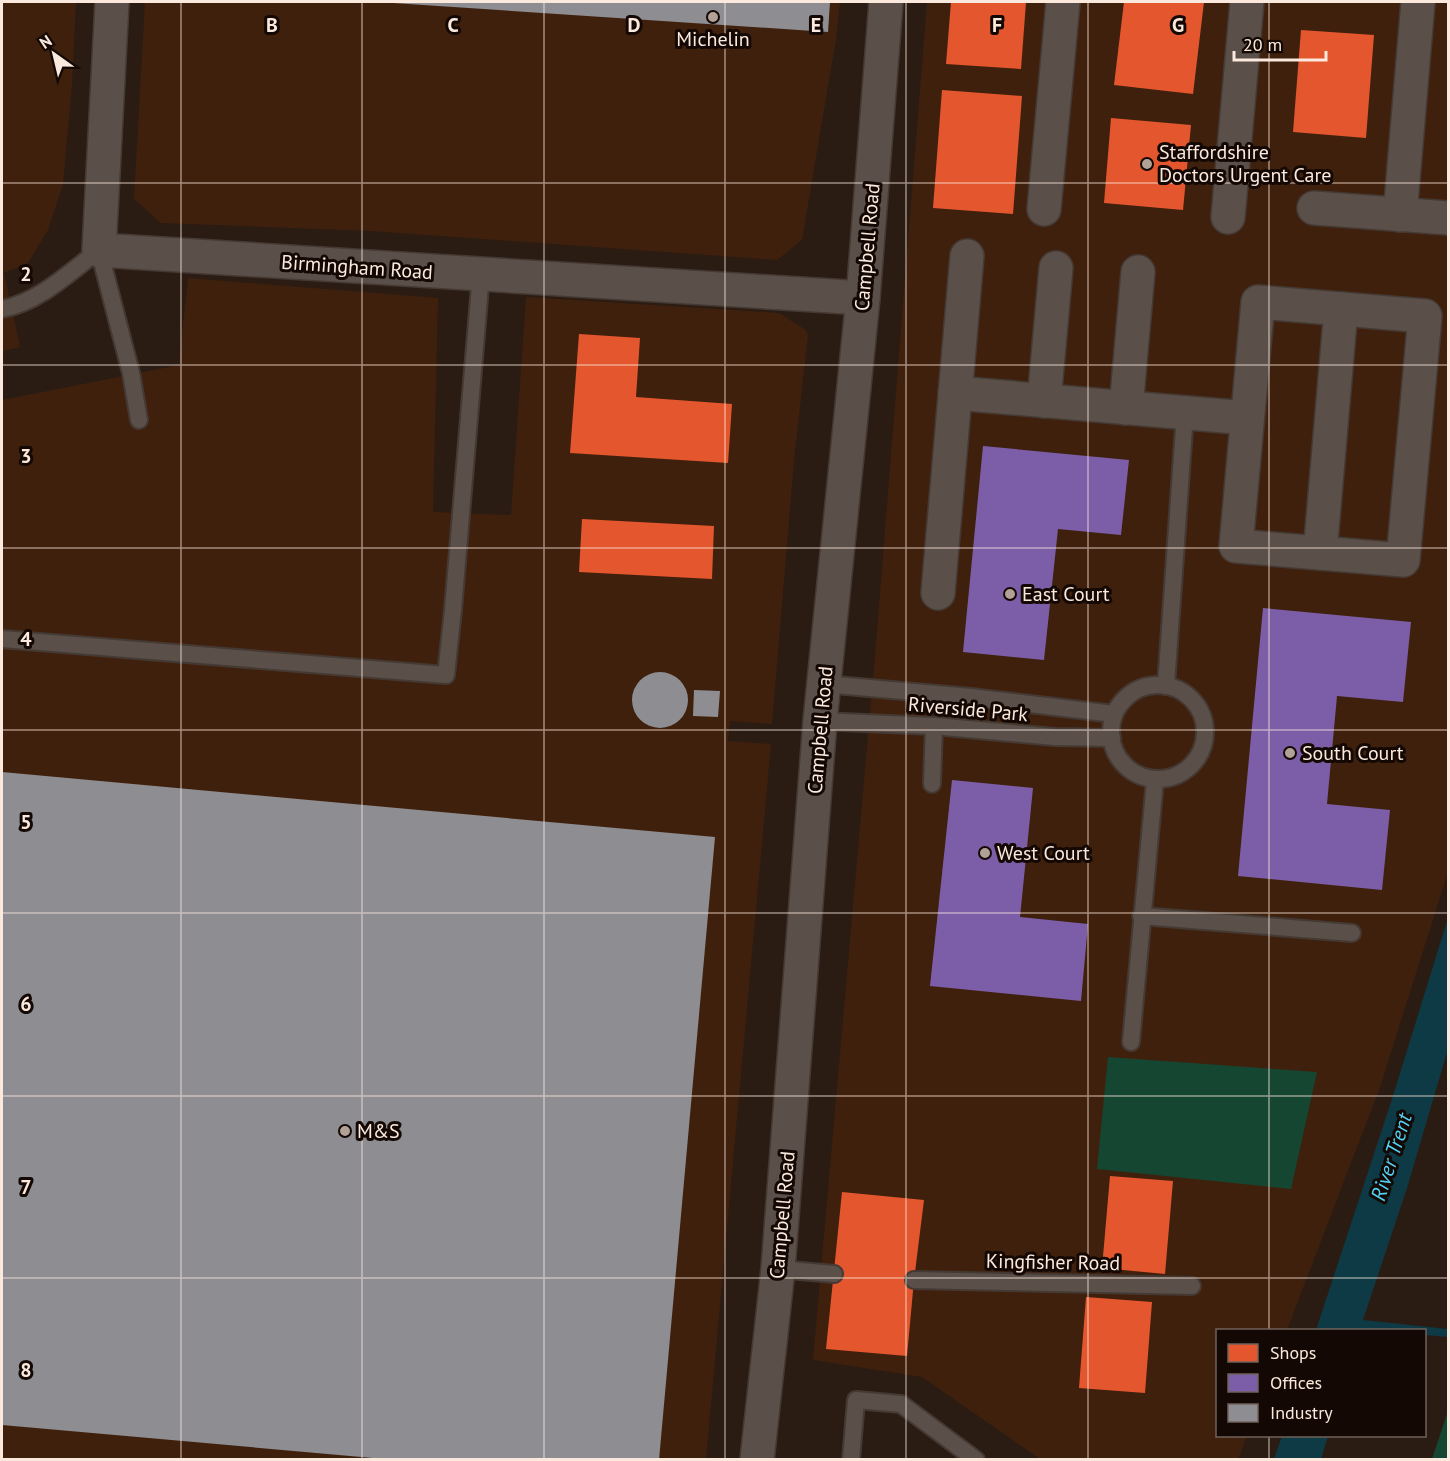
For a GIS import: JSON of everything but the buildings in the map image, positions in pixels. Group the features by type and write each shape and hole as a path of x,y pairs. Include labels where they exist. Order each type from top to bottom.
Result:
{"street":[{"path":"99,250 112,2"},
{"name":"Campbell Road","path":"757,1460 778,1269 820,721 863,298 886,2"},
{"path":"1044,209 1063,2"},
{"path":"1228,217 1247,2"},
{"path":"1400,215 1418,2"},
{"path":"1314,208 1449,218"},
{"name":"Birmingham Road","path":"99,250 863,298"},
{"path":"938,593 967,256"},
{"path":"1044,401 1056,268"},
{"path":"1126,408 1138,272"},
{"path":"1258,302 1341,309 1425,316 1403,560 1236,546 1258,302"},
{"path":"1320,553 1341,309"},
{"path":"955,393 1247,418"}],"lane":[{"path":"2,309 19,305 40,294 99,250 131,373 139,420"},
{"path":"2,639 446,675 481,274"},
{"path":"1167,686 1185,413"},
{"name":"Riverside Park","path":"824,684 971,697 1114,714"},
{"path":"1151,686 1167,686 1181,691 1193,700 1203,721 1204,744 1198,758 1187,769 1174,777 1155,780 1130,770 1119,759 1112,738 1111,728 1114,714 1123,701 1136,691 1151,686"},
{"name":"Riverside Park","path":"820,721 934,726 1055,737 1112,738"},
{"path":"932,784 934,726"},
{"path":"1131,1042 1155,780"},
{"path":"1142,916 1352,933"},
{"path":"778,1269 834,1274"},
{"name":"Kingfisher Road","path":"914,1280 1192,1286"},
{"path":"851,1460 856,1400 901,1404 976,1460"}],"shaded area":[{"path":"2,2 76,2 72,84 63,184 48,230 28,263 4,273 20,347 2,351"},
{"path":"145,2 840,2 836,39 802,240 777,260 371,231 161,223 134,199"},
{"path":"927,2 1448,2 1448,872 1380,1087 1287,1329 1216,1329 1216,1437 1247,1437 1238,1459 1040,1459 922,1377 813,1360 875,656"},
{"path":"188,278 438,298 433,512 511,515 526,297 779,313 806,330 808,335 794,461 772,724 730,721 728,741 771,744 706,1459 2,1460 2,400 179,365"}],"green space":[{"path":"1108,1057 1317,1072 1291,1189 1097,1169"},
{"path":"1448,1411 1448,1459 1432,1459"}],"water":[{"name":"River Trent","path":"1448,918 1448,1049 1407,1188 1363,1320 1448,1329 1448,1337 1426,1335 1426,1329 1316,1329 1392,1099"},
{"path":"1282,1437 1328,1437 1321,1459 1274,1459"}],"place":[{"name":"Michelin","path":"713,17"},
{"name":"Staffordshire Doctors Urgent Care","path":"1147,164"},
{"name":"East Court","path":"1010,594"},
{"name":"South Court","path":"1290,753"},
{"name":"West Court","path":"985,853"},
{"name":"M&S","path":"345,1131"}]}
